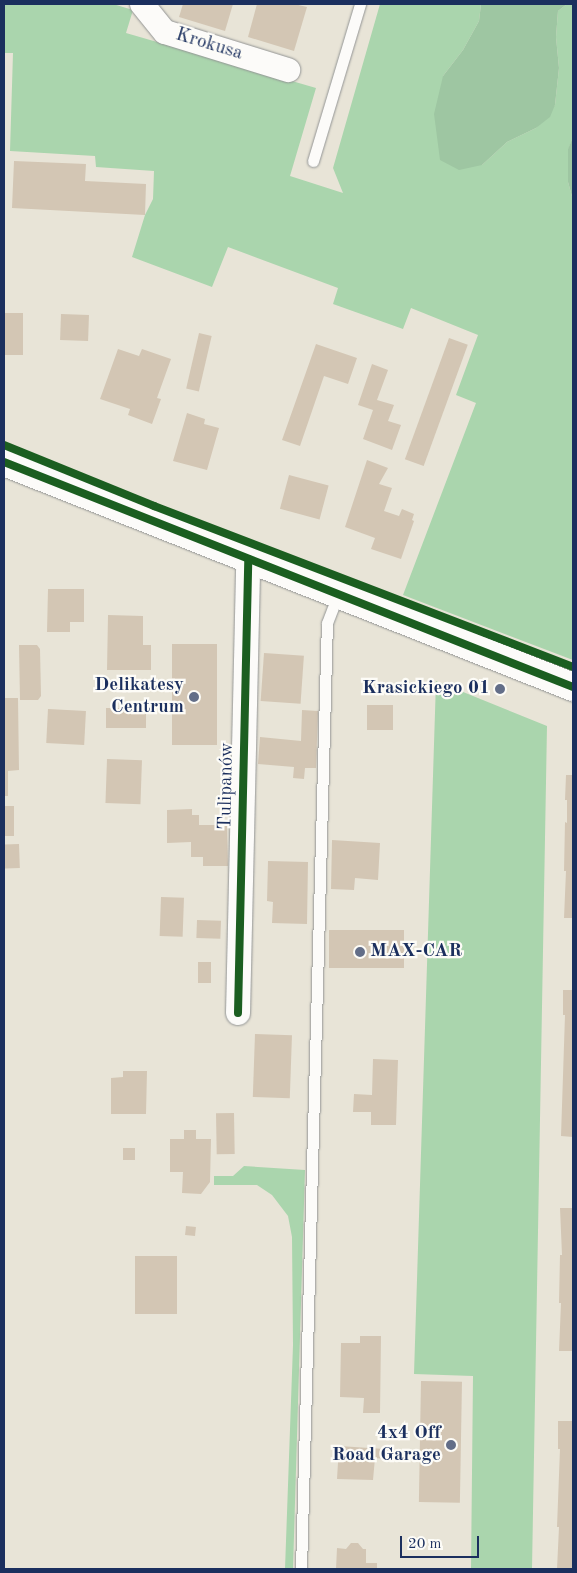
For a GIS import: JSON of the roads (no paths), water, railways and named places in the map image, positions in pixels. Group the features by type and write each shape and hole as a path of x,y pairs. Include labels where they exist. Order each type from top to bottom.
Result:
{"street":[{"name":"Krokusa","path":"142,4 165,32 288,70"},
{"path":"4,462 573,687"},
{"name":"Tulipanów","path":"238,1013 248,559"}],"lane":[{"path":"314,161 360,4"},
{"path":"301,1569 327,623 338,594"}],"place":[{"name":"Krasickiego 01","path":"500,689"},
{"name":"Delikatesy Centrum","path":"194,697"},
{"name":"MAX-CAR","path":"360,952"},
{"name":"4x4 Off Road Garage","path":"451,1445"}]}
